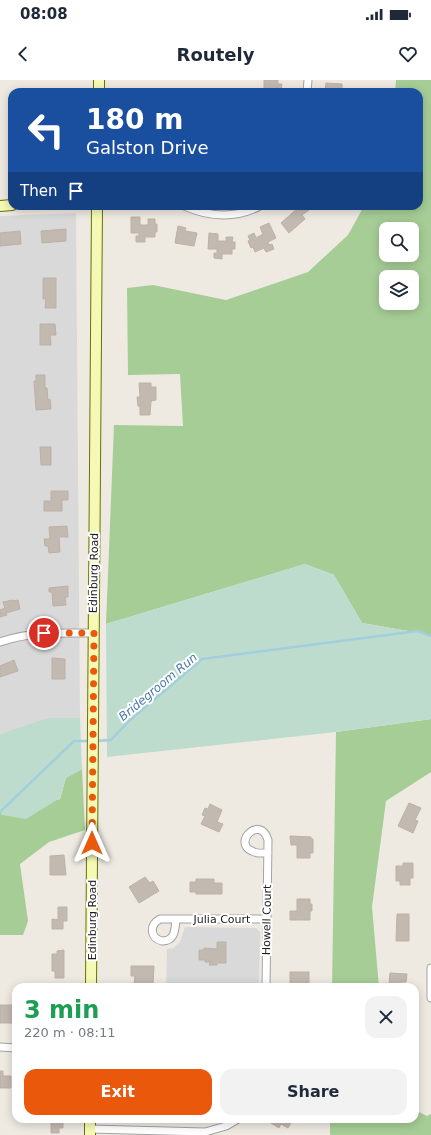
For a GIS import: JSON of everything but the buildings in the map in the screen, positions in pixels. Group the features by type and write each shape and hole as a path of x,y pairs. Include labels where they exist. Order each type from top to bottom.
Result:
{"main road":[{"name":"Edinburg Road","path":"91,983 97,210"}],"street":[{"path":"195,210 223,216 234,215 250,210"},
{"path":"0,642 29,634 94,633"},
{"name":"Howell Court","path":"266,983 268,853"},
{"name":"Julia Court","path":"176,919 267,919"},
{"path":"431,968 431,998"},
{"path":"0,1047 12,1048"},
{"path":"90,1128 205,1132 231,1123"}],"shaded area":[{"path":"76,213 80,718 45,720 0,734 0,216"},
{"path":"185,927 256,928 260,932 259,983 166,983 167,949 173,948 180,942"}],"green space":[{"path":"396,80 431,80 431,635 362,623 334,575 305,564 106,624 114,425 183,426 180,374 128,375 127,288 153,285 226,300 308,272 348,235 362,210 423,210 423,88 395,88"},
{"path":"305,564 334,575 362,623 431,635 431,719 336,732 107,757 106,624"},
{"path":"48,718 80,718 82,769 66,778 60,798 26,819 2,815 0,812 0,734"},
{"path":"431,719 431,772 386,801 372,907 379,983 332,983 336,732"},
{"path":"82,769 85,830 49,842 20,864 28,921 23,935 0,935 0,812 2,815 60,799 66,778"},
{"path":"419,1112 427,1116 431,1114 431,1135 330,1135 330,1123 419,1123"}],"waterway":[{"name":"Bridegroom Run","path":"95,741 111,740 130,720 202,659 418,631 431,636"},
{"name":"Bridegroom Run","path":"0,812 74,741 90,741"}],"route":[{"path":"44,633 94,633 92,843"}]}
